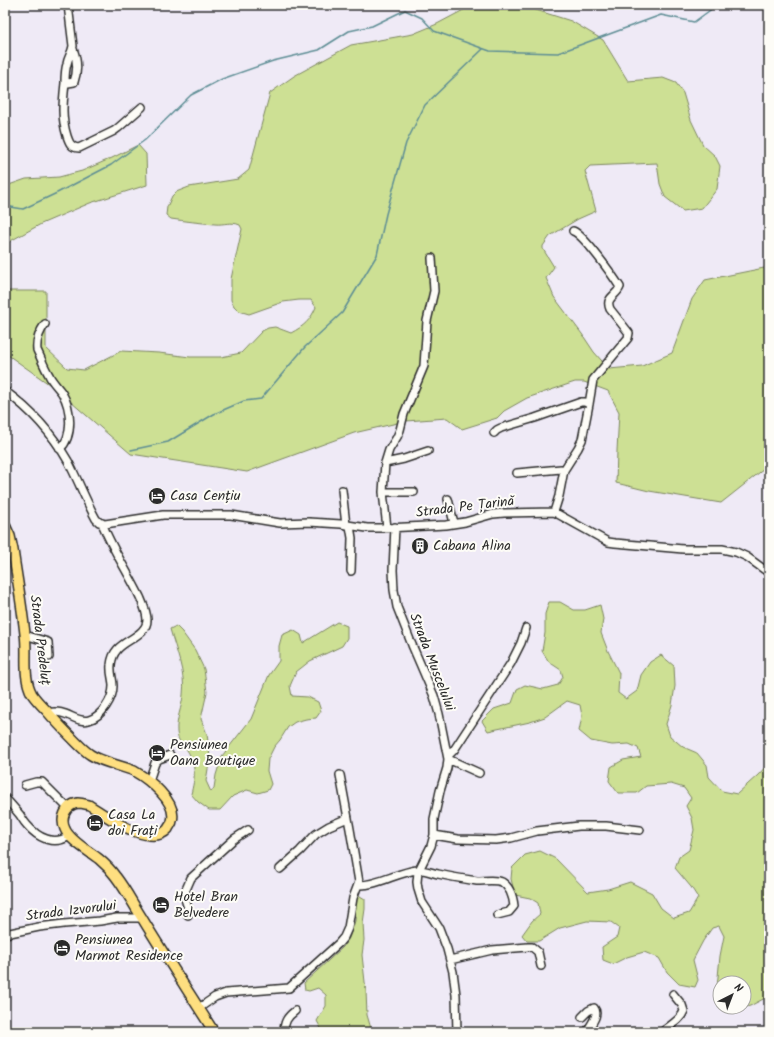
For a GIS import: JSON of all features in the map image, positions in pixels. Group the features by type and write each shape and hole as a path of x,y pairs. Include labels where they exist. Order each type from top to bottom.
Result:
{"main road":[{"name":"Strada Predeluț","path":"5,525 10,536 13,550 26,635 27,674 29,687 32,694 48,713 78,744 91,755 133,771 149,781 165,798 172,810 173,815 170,826 162,834 149,836 122,825 89,805 83,803 72,805 68,808"},
{"path":"68,808 64,816 63,823 66,832 109,868 214,1032"}],"street":[{"path":"68,5 76,67 74,82 65,82 63,110 64,122 71,145 79,148 118,128 142,107"},
{"path":"573,230 577,232 590,246 620,287 619,290 610,298 608,305 630,333 628,338 592,380 582,440 564,470 554,512 608,542 683,549 722,549 736,552 747,557 769,573"},
{"path":"387,528 383,492 385,463 389,450 400,430 404,414 424,366 428,321 434,291 432,258"},
{"path":"46,324 39,334 36,346 37,350 48,374 61,392 68,407 68,438 64,446 60,449"},
{"path":"5,391 25,407 46,428 60,449 94,516 102,523 133,582 148,622 143,630 127,641 113,655 110,667 113,686 112,695 106,706 98,715 89,720 80,720 57,712 48,713"},
{"path":"494,433 501,428 581,402 589,404"},
{"path":"385,463 404,459 428,450"},
{"path":"517,473 564,470"},
{"path":"342,490 348,525 352,538 350,571"},
{"path":"383,492 414,492"},
{"path":"448,499 454,523"},
{"name":"Strada Pe Țarină","path":"102,523 105,524 163,515 231,515 280,523 309,522 367,528 387,528 466,522 493,514 554,512"},
{"name":"Strada Muscelului","path":"395,527 394,590 397,607 434,696 448,757 447,768 434,819 434,835 431,846 419,870 417,882 420,896 425,908 439,928 450,960 456,995 457,1032"},
{"path":"479,773 448,757 511,663 521,643 526,628"},
{"path":"26,635 48,642 49,657"},
{"path":"149,781 155,763 159,759 170,755"},
{"path":"199,1008 215,997 226,994 289,988 344,937 348,928 354,892 358,885 359,876 340,775"},
{"path":"25,785 42,782 68,808"},
{"path":"5,798 35,833 52,841 61,840 70,836"},
{"path":"280,868 300,852 316,834 329,826 348,818"},
{"path":"434,835 458,839 496,840 511,838 537,831 579,826 606,826 640,830"},
{"path":"188,914 189,911 184,894 191,878 234,839 248,830"},
{"path":"358,885 368,884 419,870 468,880 494,881 502,883 509,889 513,897 514,906 509,912 497,914"},
{"name":"Strada Izvorului","path":"5,934 39,927 64,924 117,918 141,918"},
{"path":"450,960 492,950 532,947 538,952 541,966"},
{"path":"662,1032 676,1021 684,1011 682,1005 673,994"},
{"path":"582,1017 591,1008 596,1009 596,1016 586,1032"},
{"path":"284,1032 284,1022 294,1010"}],"green space":[{"path":"475,5 520,5 571,21 603,40 628,81 663,78 676,83 683,93 691,120 703,145 715,156 720,166 717,189 702,208 683,211 665,197 660,184 657,163 590,166 585,171 596,211 578,219 550,236 543,246 543,249 554,267 546,278 554,297 594,352 609,369 642,366 672,353 692,299 705,280 769,267 769,465 721,503 649,491 616,483 619,412 608,391 584,382 575,382 527,398 504,411 497,418 462,429 447,418 406,421 354,433 247,472 131,454 56,389 5,353 5,291 46,291 46,348 67,368 84,370 121,351 159,353 190,357 221,357 241,353 262,331 268,328 275,327 291,333 300,328 309,320 316,307 311,300 283,302 249,314 239,311 234,306 231,300 231,279 242,229 240,225 234,223 209,224 171,219 166,215 167,207 172,196 176,192 189,187 238,179 249,170 270,93 294,76 351,45 413,34"},
{"path":"138,145 146,154 147,185 90,203 41,224 5,244 6,186 26,179 59,177 82,171"},
{"path":"549,602 560,602 574,610 585,610 600,605 603,619 601,633 619,673 618,693 626,699 637,691 641,675 650,662 661,655 674,666 675,686 672,705 666,724 670,736 683,747 697,753 707,765 709,777 722,791 737,794 769,763 769,891 767,900 769,912 769,996 752,1005 752,975 718,975 724,936 719,926 712,928 693,960 698,980 695,987 679,984 667,972 659,958 644,952 627,957 613,964 603,960 602,947 617,937 619,928 611,922 587,921 560,928 539,941 527,941 522,935 532,921 540,914 538,903 530,898 515,895 511,879 512,868 525,855 540,851 556,859 588,892 608,889 630,882 652,893 661,908 674,918 689,913 698,898 675,868 679,857 689,850 694,830 692,818 686,806 691,798 684,788 671,784 646,786 637,793 618,793 609,781 611,767 623,760 641,757 638,748 629,744 612,745 591,741 579,731 582,716 580,705 567,701 545,717 530,722 488,731 482,721 494,709 512,703 517,689 525,685 543,689 558,685 563,677 561,670 549,662 542,651 545,633 545,614"},
{"path":"337,622 347,626 347,638 342,646 310,661 296,672 290,686 292,696 308,697 318,702 321,711 316,718 295,722 288,727 274,747 268,759 267,771 271,784 268,790 258,793 247,790 233,796 220,810 209,810 198,802 191,794 194,766 178,736 177,722 182,704 184,687 182,670 170,629 176,626 182,632 195,650 204,669 207,692 201,719 207,734 210,757 206,781 211,792 214,788 216,775 222,756 251,719 269,675 279,661 279,646 282,635 293,630 301,635 303,643"},
{"path":"360,896 365,899 362,955 367,1015 372,1032 323,1032 317,1021 326,1006 326,995 318,988 309,991 305,990 304,983 343,947 349,938 355,921 356,899"}],"waterway":[{"path":"5,206 23,209 111,165 145,140 191,95 222,79 273,61 319,50 349,31 372,26 405,10 422,18 434,31 490,51 558,53 661,15 694,22 717,5"},
{"path":"131,450 168,442 214,414 244,401 261,399 305,347 342,313 377,255 386,214 406,143 425,105 483,49"}],"place":[{"name":"Casa Cențiu","path":"157,496"},
{"name":"Cabana Alina","path":"420,546"},
{"name":"Pensiunea Oana Boutique","path":"157,753"},
{"name":"Casa La doi Frați","path":"95,823"},
{"name":"Hotel Bran Belvedere","path":"161,905"},
{"name":"Pensiunea Marmot Residence","path":"62,948"}]}
